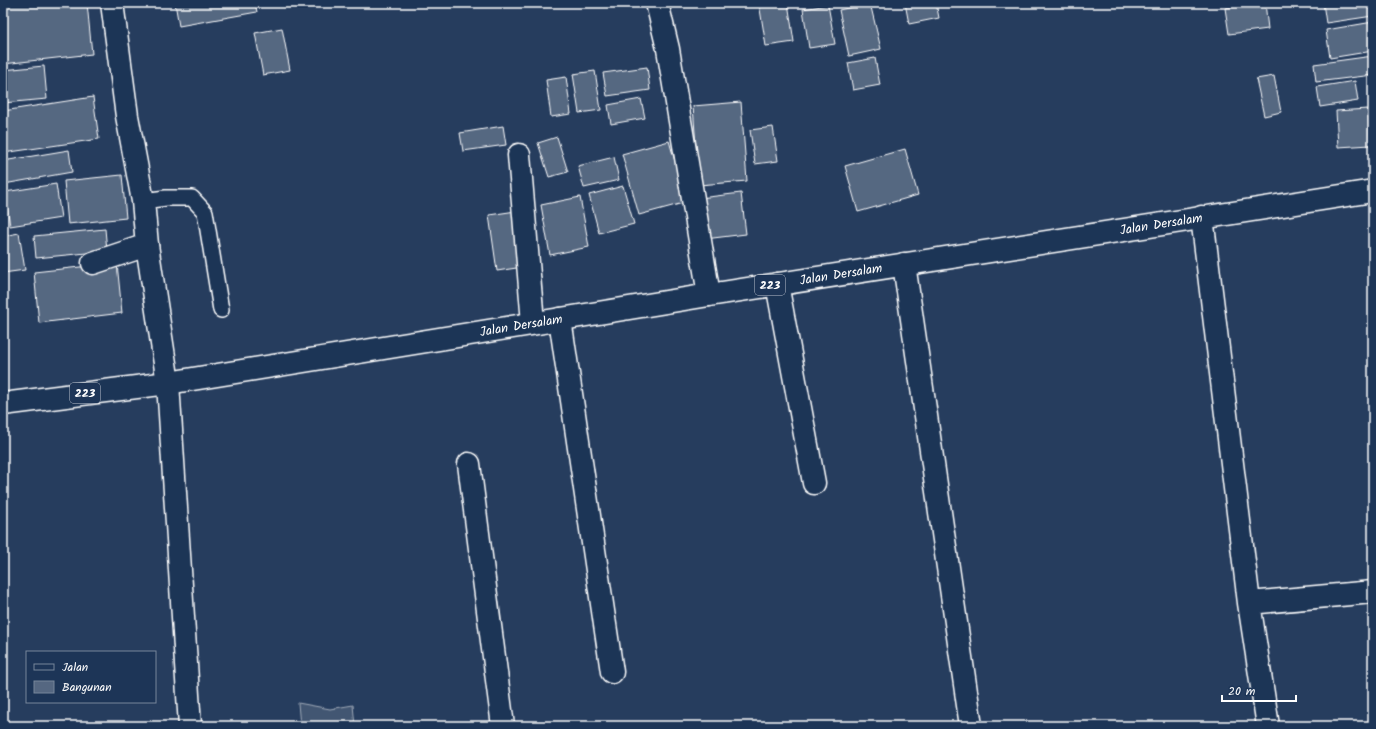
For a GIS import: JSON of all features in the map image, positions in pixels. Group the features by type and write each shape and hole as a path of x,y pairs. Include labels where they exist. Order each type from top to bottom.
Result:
{"street":[{"path":"112,3 127,116 143,200 147,245 168,383 190,726"},
{"path":"657,3 668,50 709,295"},
{"path":"519,155 532,323"},
{"name":"Jalan Dersalam","path":"168,383 532,323 1373,191"},
{"path":"1202,217 1249,603 1268,726"},
{"path":"93,264 147,245"},
{"path":"904,264 971,726"},
{"path":"777,284 814,483"},
{"path":"560,319 612,672"},
{"name":"223","path":"3,404 168,383"},
{"path":"469,464 503,726"},
{"path":"1249,603 1373,592"}],"lane":[{"path":"143,200 192,198 205,212 220,310"}],"shaded area":[{"path":"298,703 330,709 353,705 355,726 300,726"}],"building":[{"path":"3,3 87,3 92,54 3,64"},
{"path":"175,3 255,3 257,12 179,26"},
{"path":"759,3 788,3 794,42 766,46"},
{"path":"870,3 881,49 849,56 839,10"},
{"path":"905,3 936,3 939,18 909,24"},
{"path":"1265,3 1268,29 1229,34 1225,8"},
{"path":"1323,3 1371,3 1373,16 1326,23"},
{"path":"828,5 835,44 809,48 803,9"},
{"path":"1373,22 1373,51 1330,58 1326,30"},
{"path":"282,28 290,70 263,75 255,33"},
{"path":"1373,56 1373,75 1316,82 1314,64"},
{"path":"875,58 880,85 853,90 848,63"},
{"path":"44,66 47,99 3,103 3,70"},
{"path":"647,67 650,90 607,96 603,73"},
{"path":"595,71 601,110 579,113 573,74"},
{"path":"1274,76 1281,112 1264,116 1256,79"},
{"path":"566,77 571,114 551,117 546,80"},
{"path":"1355,81 1358,101 1320,107 1317,87"},
{"path":"93,97 99,139 3,153 3,111"},
{"path":"641,99 645,118 611,124 608,105"},
{"path":"741,102 747,181 699,185 693,106"},
{"path":"1368,109 1371,145 1338,147 1336,111"},
{"path":"503,126 506,145 463,151 460,133"},
{"path":"773,127 778,161 755,164 750,130"},
{"path":"557,137 568,172 549,177 538,143"},
{"path":"669,141 687,202 639,215 622,154"},
{"path":"905,149 918,195 858,212 845,166"},
{"path":"69,150 72,172 4,184 3,161"},
{"path":"614,157 619,180 584,188 578,166"},
{"path":"122,175 126,218 68,224 64,181"},
{"path":"56,184 61,218 10,226 5,192"},
{"path":"623,186 634,224 599,233 589,195"},
{"path":"741,193 746,234 705,239 700,198"},
{"path":"580,197 589,247 550,255 541,205"},
{"path":"516,211 523,267 497,271 489,215"},
{"path":"105,229 107,251 36,258 34,236"},
{"path":"19,233 25,270 3,273 3,236"},
{"path":"117,263 122,313 39,323 34,272"}]}
